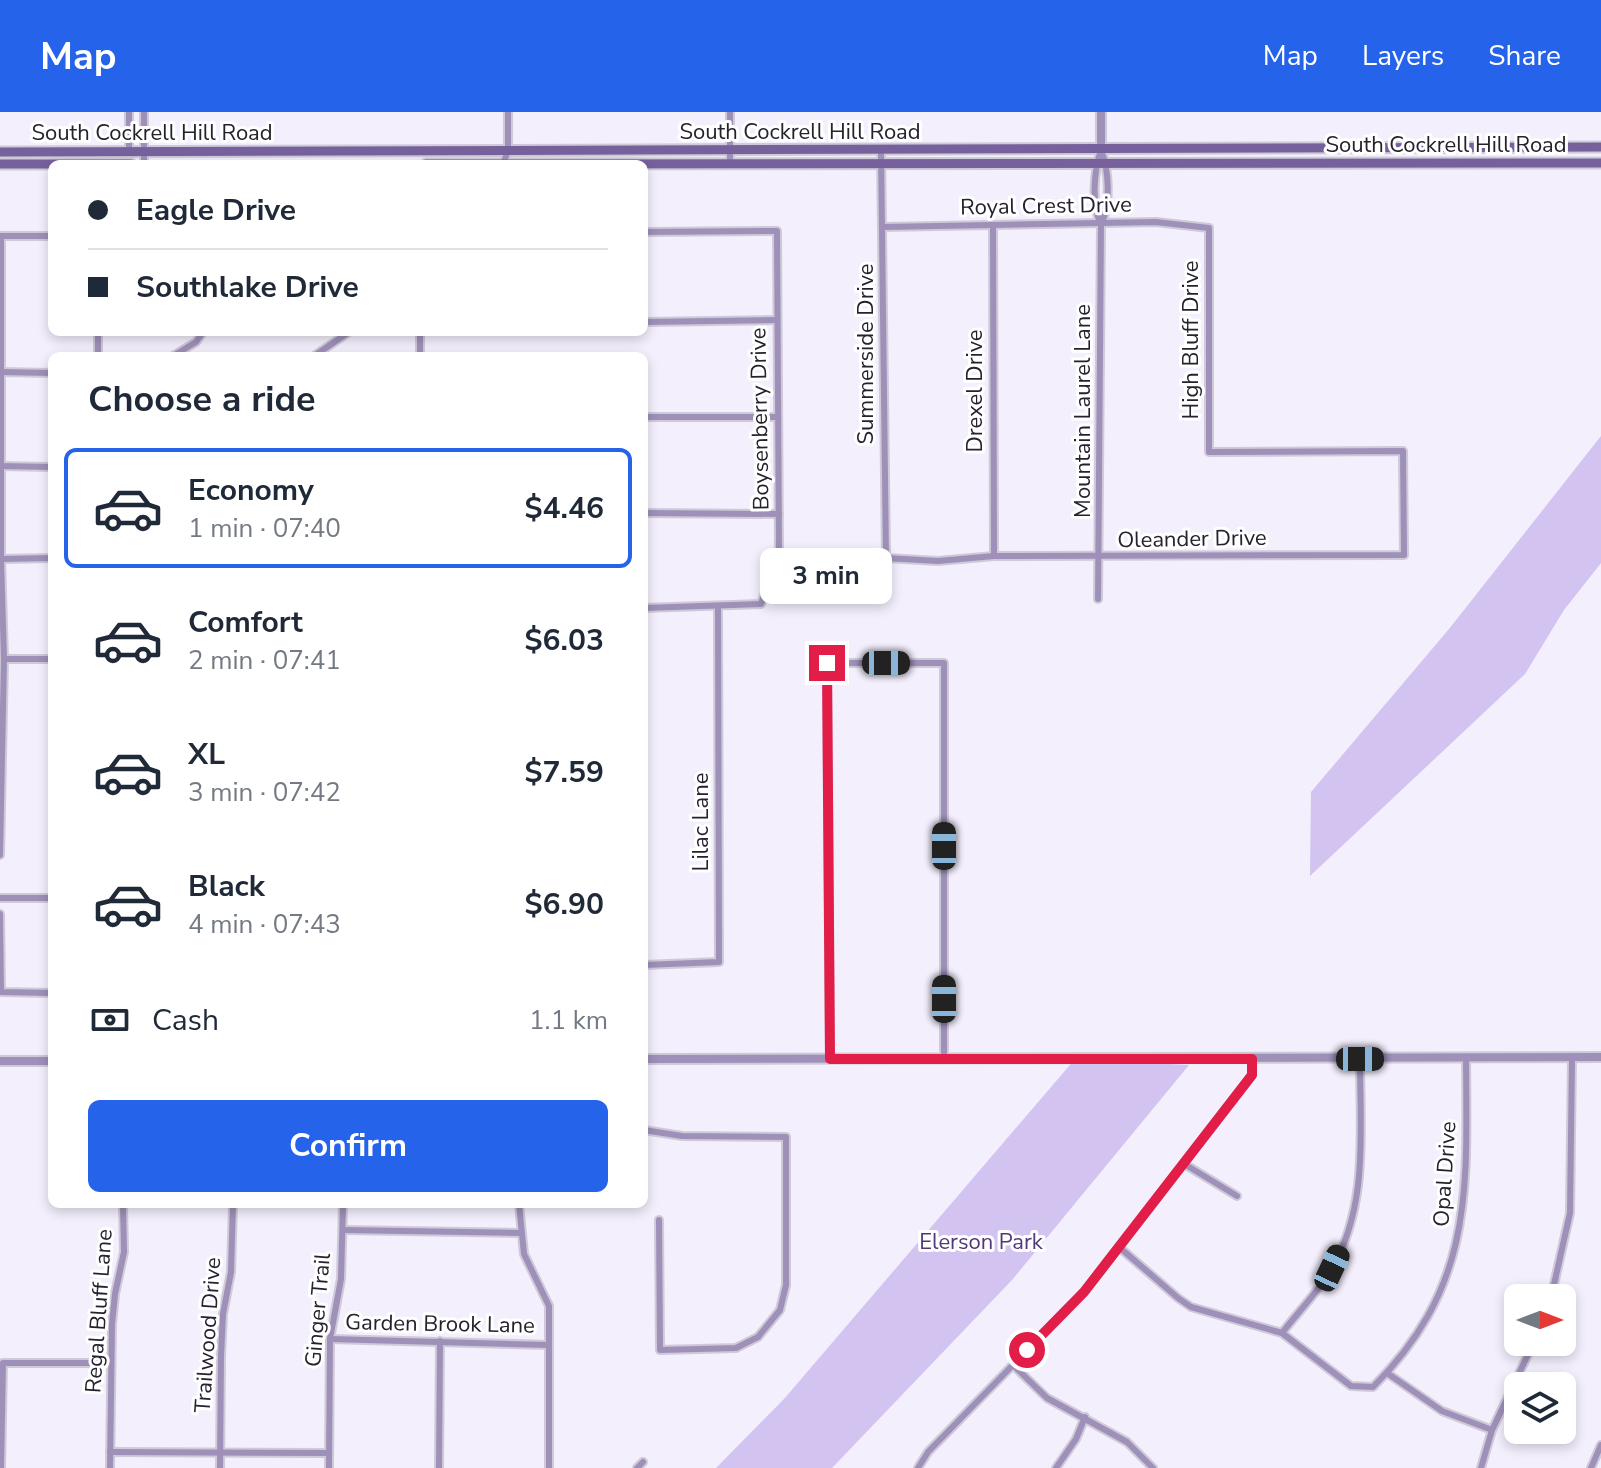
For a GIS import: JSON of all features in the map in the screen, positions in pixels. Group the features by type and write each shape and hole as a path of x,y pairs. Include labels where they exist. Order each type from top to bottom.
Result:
{"main road":[{"name":"South Cockrell Hill Road","path":"0,152 1601,147"},
{"path":"310,151 310,160"},
{"name":"South Cockrell Hill Road","path":"648,164 1601,163"},
{"name":"South Cockrell Hill Road","path":"0,164 48,164"}],"street":[{"path":"129,112 130,160"},
{"path":"144,112 144,160"},
{"path":"505,160 508,151 508,112"},
{"path":"730,112 730,164"},
{"name":"Mountain Laurel Lane","path":"1098,599 1101,224 1106,216 1101,164 1101,112"},
{"name":"Summerside Drive","path":"881,150 886,558"},
{"path":"508,151 514,160"},
{"name":"Royal Crest Drive","path":"884,227 1156,222 1209,228"},
{"name":"Drexel Drive","path":"993,225 994,556"},
{"name":"High Bluff Drive","path":"1209,228 1209,452 1403,451 1404,555"},
{"name":"Boysenberry Drive","path":"648,232 777,231 779,554 761,604 718,607"},
{"path":"0,855 4,659 0,466 1,236 48,236"},
{"path":"648,322 777,320"},
{"path":"180,352 200,336"},
{"path":"320,352 343,336"},
{"path":"1,372 48,373"},
{"path":"648,417 777,417"},
{"path":"0,466 48,467"},
{"path":"648,513 779,514"},
{"name":"Oleander Drive","path":"886,558 938,561 994,556 1404,555"},
{"path":"1,559 48,558"},
{"path":"648,608 718,607"},
{"name":"Lilac Lane","path":"648,965 719,962 718,607"},
{"path":"4,659 48,659"},
{"path":"830,1059 827,663 944,663 944,1059"},
{"path":"0,898 48,898"},
{"path":"0,914 1,992 48,993"},
{"path":"648,1059 1601,1057"},
{"path":"1554,1284 1570,1213 1572,1058"},
{"path":"918,1468 928,1452 1084,1292 1186,1165 1252,1075 1252,1059"},
{"path":"1282,1333 1332,1268 1349,1232 1360,1169 1360,1059"},
{"name":"Opal Drive","path":"1387,1373 1424,1325 1457,1246 1467,1174 1466,1059"},
{"path":"0,1061 48,1061"},
{"path":"648,1131 682,1136 786,1137 786,1285 780,1310 766,1329 736,1348 660,1350 659,1220"},
{"path":"1186,1165 1237,1196"},
{"name":"Regal Bluff Lane","path":"110,1468 111,1363 115,1294 124,1252 123,1208"},
{"name":"Trailwood Drive","path":"220,1468 223,1314 231,1272 233,1208"},
{"name":"Ginger Trail","path":"329,1468 330,1339 341,1279 343,1208"},
{"path":"519,1208 524,1254 549,1306 549,1468"},
{"path":"343,1230 520,1233"},
{"path":"1119,1247 1191,1307 1282,1333 1351,1386 1373,1387 1387,1373 1442,1411 1492,1430"},
{"name":"Garden Brook Lane","path":"330,1339 549,1345"},
{"path":"439,1468 440,1341"},
{"path":"1481,1468 1492,1430 1527,1356"},
{"path":"1,1468 3,1363 111,1363"},
{"path":"1013,1365 1047,1398 1127,1442 1153,1468"},
{"path":"1056,1468 1076,1439 1085,1417"},
{"path":"1591,1468 1601,1445"},
{"path":"110,1452 329,1453"},
{"path":"637,1468 643,1462"}],"green space":[{"path":"1601,436 1601,563 1564,610 1525,674 1310,876 1311,792 1449,629"},
{"name":"Elerson Park","path":"1075,1059 1189,1065 1012,1280 832,1468 716,1468 784,1399"}],"route":[{"path":"827,663 830,1059 1252,1059 1252,1075 1186,1165 1084,1292 1027,1350"}]}
